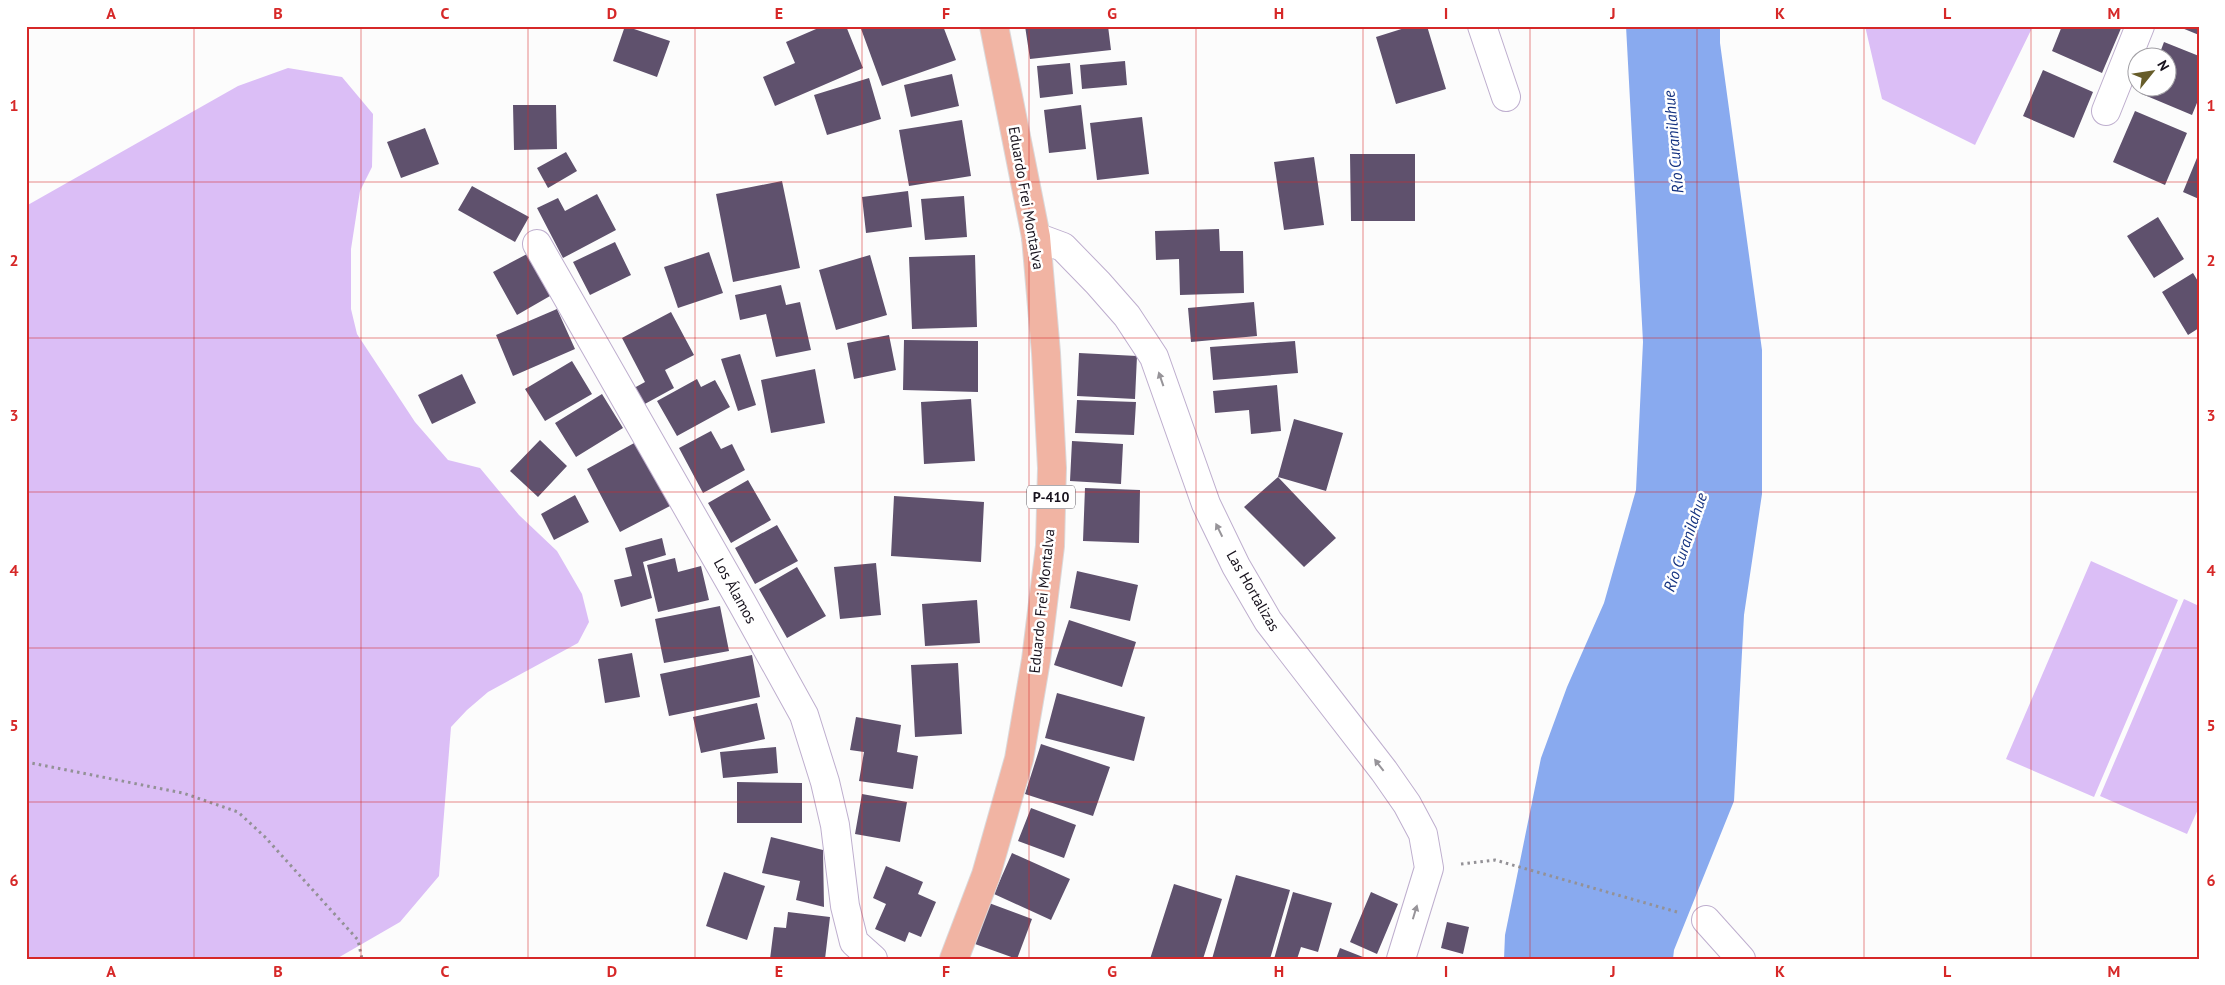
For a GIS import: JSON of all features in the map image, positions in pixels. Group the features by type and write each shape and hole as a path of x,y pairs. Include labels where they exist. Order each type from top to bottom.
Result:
{"main road":[{"name":"Eduardo Frei Montalva","path":"954,959 986,875 1020,759 1036,660 1050,546 1052,468 1046,353 1036,237 994,26"}],"street":[{"path":"1482,26 1506,97"},
{"path":"2106,111 2140,26"},
{"name":"Las Hortalizas","path":"1036,237 1062,247 1098,283 1127,316 1154,357 1206,504 1236,566 1268,621 1407,804 1423,834 1428,868 1401,959"},
{"name":"Los Álamos","path":"536,244 742,602 804,716 825,782 835,825 845,906 854,942 873,959"},
{"path":"1706,920 1741,959"}],"path":[{"path":"26,762 183,793 238,812 265,837 358,940 362,959"},
{"path":"1495,860 1706,920"}],"shaded area":[{"path":"1865,26 2033,26 1975,145 1882,99"},
{"path":"288,68 342,77 373,114 372,167 360,191 351,249 351,309 357,334 415,422 448,460 480,468 519,515 557,551 582,594 589,622 578,643 488,692 451,727 439,876 400,922 336,959 26,959 26,206 238,86"},
{"path":"2091,561 2178,600 2094,797 2006,759"},
{"path":"2184,599 2199,606 2199,807 2187,834 2100,796"}],"water":[{"name":"Río Curanilahue","path":"1626,26 1720,26 1720,43 1762,350 1762,494 1744,615 1734,801 1674,950 1673,959 1504,959 1505,935 1541,758 1567,687 1604,603 1636,490 1643,342"}],"building":[{"path":"625,26 670,41 657,77 613,61"},
{"path":"823,26 846,26 863,68 775,106 763,77 795,63 786,42"},
{"path":"860,26 891,26 891,28 896,26 943,26 956,60 882,86"},
{"path":"1025,26 1108,26 1111,50 1030,59"},
{"path":"1411,26 1427,26 1446,89 1396,104 1376,37"},
{"path":"2062,26 2122,26 2102,73 2052,51"},
{"path":"2177,26 2199,26 2199,35"},
{"path":"2164,42 2199,56 2199,98 2192,115 2152,98 2178,98 2178,48 2162,48"},
{"path":"1125,61 1127,85 1082,89 1080,65"},
{"path":"1070,63 1073,94 1040,98 1037,66"},
{"path":"2043,70 2093,92 2074,138 2023,116"},
{"path":"952,74 959,106 911,117 904,85"},
{"path":"869,78 881,119 827,135 814,95"},
{"path":"513,105 556,105 557,149 514,150"},
{"path":"1081,105 1086,149 1049,153 1044,110"},
{"path":"2135,111 2187,133 2165,185 2113,162"},
{"path":"1142,117 1149,174 1097,180 1090,123"},
{"path":"962,120 971,176 909,186 899,130"},
{"path":"425,128 439,164 401,178 387,142"},
{"path":"566,152 577,171 548,188 537,168"},
{"path":"2199,153 2199,199 2183,192"},
{"path":"1350,154 1415,154 1415,221 1351,221"},
{"path":"1314,157 1324,225 1284,230 1274,162"},
{"path":"782,181 800,268 733,282 716,194"},
{"path":"472,186 529,217 515,242 458,210"},
{"path":"908,191 912,227 866,233 862,197"},
{"path":"597,194 616,230 563,258 537,208 558,198 565,211"},
{"path":"964,196 967,237 925,240 921,199"},
{"path":"2158,217 2184,259 2154,278 2127,236"},
{"path":"1219,229 1220,251 1243,251 1244,293 1180,295 1179,259 1156,260 1155,231"},
{"path":"615,242 631,275 590,295 573,262"},
{"path":"709,252 723,293 678,308 664,267"},
{"path":"527,254 550,296 517,315 493,272"},
{"path":"870,255 887,315 836,330 819,270"},
{"path":"975,255 977,327 912,329 909,257"},
{"path":"2193,273 2199,283 2199,328 2188,335 2162,292"},
{"path":"781,285 786,305 800,302 811,350 776,357 766,314 740,320 735,295"},
{"path":"1254,302 1257,336 1191,342 1188,308"},
{"path":"557,309 575,349 513,376 496,335"},
{"path":"671,312 694,355 665,370 674,388 643,405 634,388 645,382 622,338"},
{"path":"889,335 896,370 854,379 847,343"},
{"path":"904,340 978,341 978,392 903,390"},
{"path":"1295,341 1298,373 1213,380 1210,347"},
{"path":"1079,353 1137,356 1135,399 1077,396"},
{"path":"740,354 756,405 738,411 721,359"},
{"path":"572,361 592,394 545,421 525,389"},
{"path":"815,369 825,423 771,433 761,380"},
{"path":"462,374 476,403 432,424 418,395"},
{"path":"697,379 701,387 715,380 730,407 677,436 657,401"},
{"path":"1277,385 1281,431 1251,434 1249,410 1215,413 1213,391"},
{"path":"602,394 623,428 576,457 555,423"},
{"path":"971,399 975,461 924,464 921,402"},
{"path":"1077,400 1136,402 1134,435 1075,433"},
{"path":"1294,419 1343,433 1326,491 1278,477"},
{"path":"711,431 721,449 732,444 745,470 703,493 679,448"},
{"path":"540,440 567,466 538,497 510,471"},
{"path":"1072,441 1123,444 1121,484 1070,481"},
{"path":"636,442 670,506 620,532 587,469"},
{"path":"1278,477 1336,538 1304,567 1244,507"},
{"path":"748,480 771,520 731,543 708,503"},
{"path":"1085,488 1140,490 1139,543 1083,541"},
{"path":"575,495 589,522 554,540 541,514"},
{"path":"894,496 984,502 981,562 891,556"},
{"path":"777,525 798,561 755,584 735,548"},
{"path":"662,538 666,555 643,562 652,598 621,607 614,580 632,576 625,548"},
{"path":"675,558 678,572 701,566 709,600 658,612 647,565"},
{"path":"876,563 881,615 840,619 834,567"},
{"path":"797,567 826,616 787,638 759,589"},
{"path":"1077,571 1138,585 1130,621 1070,608"},
{"path":"977,600 980,643 925,646 922,604"},
{"path":"720,606 729,651 664,663 655,619"},
{"path":"1069,620 1136,642 1122,687 1054,665"},
{"path":"632,653 640,697 605,703 598,659"},
{"path":"752,655 760,697 669,716 660,674"},
{"path":"958,663 962,734 915,737 911,665"},
{"path":"1057,693 1145,717 1134,761 1045,738"},
{"path":"757,703 765,739 701,753 693,717"},
{"path":"856,717 901,725 897,752 918,756 913,789 859,781 864,752 850,750"},
{"path":"1041,744 1110,767 1093,816 1025,794"},
{"path":"776,747 778,773 723,778 720,752"},
{"path":"737,782 802,783 802,823 737,823"},
{"path":"862,794 907,802 900,842 855,834"},
{"path":"1031,808 1076,825 1064,858 1018,841"},
{"path":"771,837 823,850 824,907 796,900 800,881 762,873"},
{"path":"1012,853 1070,879 1051,920 994,894"},
{"path":"886,866 923,882 918,894 936,902 921,937 909,932 905,942 875,929 886,904 873,898"},
{"path":"724,872 765,886 747,940 706,926"},
{"path":"1236,875 1290,890 1270,959 1212,959"},
{"path":"1174,884 1222,899 1203,959 1150,959"},
{"path":"1293,892 1332,903 1318,952 1301,947 1297,959 1274,959"},
{"path":"1371,892 1398,904 1377,954 1350,942"},
{"path":"989,903 1032,919 1017,959 975,944"},
{"path":"788,912 830,917 825,959 770,959 774,927 786,928"},
{"path":"1447,922 1469,927 1463,954 1441,948"},
{"path":"1340,948 1368,959 1336,959"}]}
